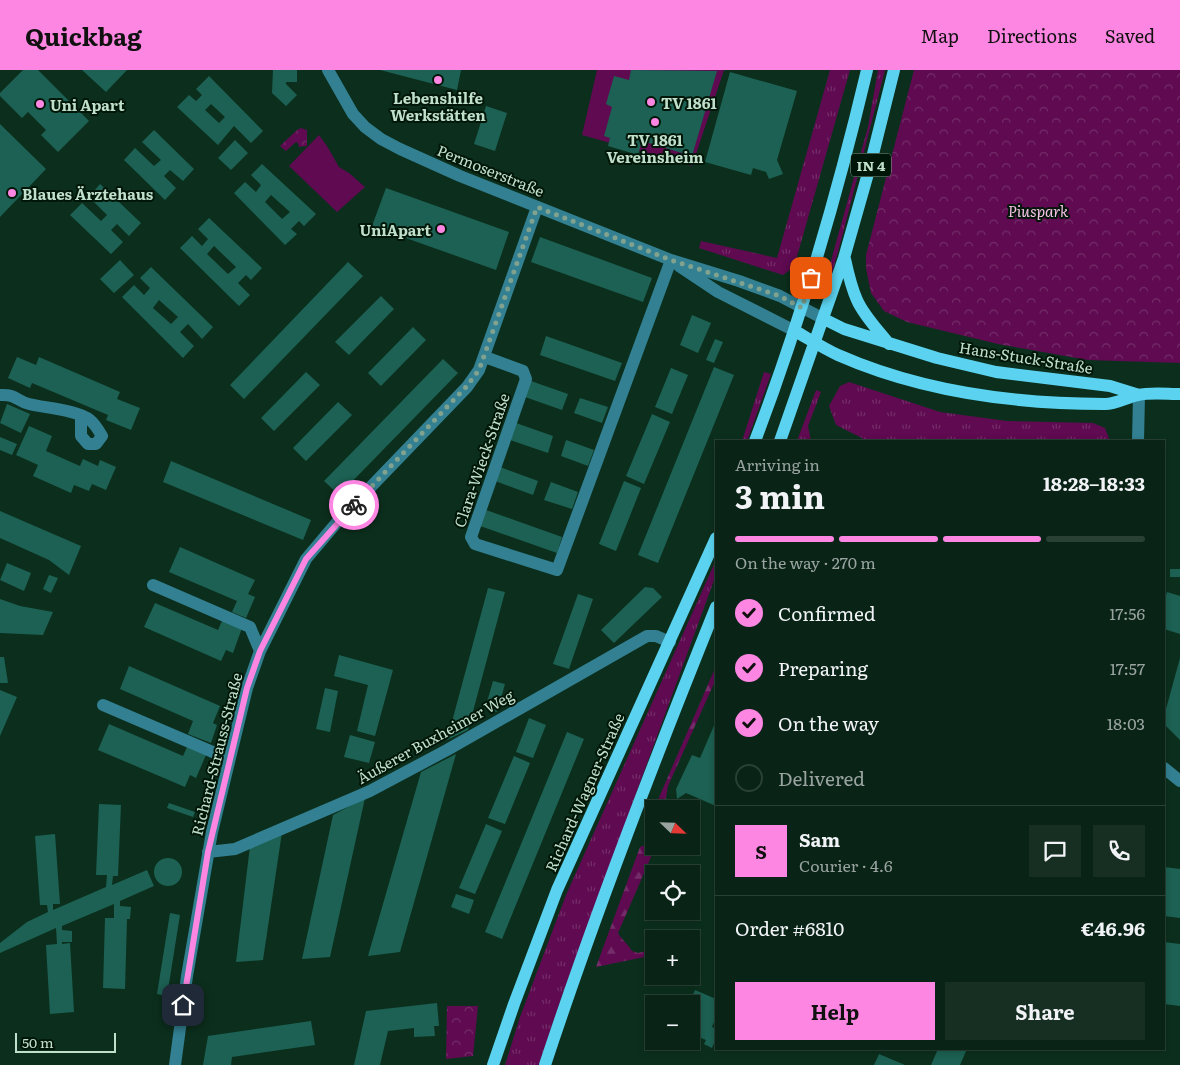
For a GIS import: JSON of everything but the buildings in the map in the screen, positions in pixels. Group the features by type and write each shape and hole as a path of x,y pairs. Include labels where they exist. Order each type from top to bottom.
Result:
{"main road":[{"name":"IN 4","path":"795,331 845,164 867,70"},
{"name":"IN 4","path":"824,319 870,170 894,70"},
{"path":"844,258 857,302 890,344"},
{"path":"780,440 824,319"},
{"name":"Hans-Stuck-Straße","path":"824,319 844,329 937,358 996,372 1110,386 1138,395"},
{"path":"755,440 782,372 795,331"},
{"name":"Hans-Stuck-Straße","path":"795,331 836,354 886,373 936,387 990,397 1043,403 1109,404 1138,395 1180,394"},
{"name":"Richard-Wagner-Straße","path":"493,1065 557,890 715,540"},
{"path":"545,1065 564,1005 625,837 715,610"}],"street":[{"name":"Permoserstraße","path":"328,70 353,114 365,127 381,139 460,176 671,260 780,296 824,319"},
{"name":"Richard-Strauss-Straße","path":"175,1065 187,976 208,852 247,688 260,651 306,559 338,520 466,387 479,370 537,207"},
{"name":"Permoserstraße","path":"671,260 718,292 795,331"},
{"name":"Clara-Wieck-Straße","path":"485,357 524,371 526,379 471,537 475,544 557,570 671,260"},
{"path":"0,395 11,394 28,404 44,406 81,416"},
{"path":"1138,395 1138,440"},
{"path":"153,585 250,627 260,651"},
{"name":"Äußerer Buxheimer Weg","path":"208,852 235,849 370,791 447,750 647,636 656,636 670,642"},
{"path":"103,705 229,759"},
{"path":"1165,769 1180,781"}],"green space":[{"name":"TV 1861","path":"597,70 724,70 692,166 582,135"},
{"path":"830,70 850,70 794,267 783,275 699,248 701,241 777,258"},
{"path":"878,70 885,70 828,288 824,286 868,127"},
{"name":"Piuspark","path":"914,70 1180,70 1180,363 1088,360 998,344 907,322 884,311 871,293 866,268 866,255"},
{"path":"301,128 307,130 307,146 299,147 296,142 286,151 280,146 297,130"},
{"path":"319,135 339,167 365,187 337,212 289,166"},
{"path":"764,372 771,374 747,440 742,440"},
{"path":"849,382 940,412 1007,421 1093,423 1105,428 1110,440 863,440 836,425 829,406 840,386"},
{"path":"816,390 821,392 808,426 811,440 797,440"},
{"path":"715,562 715,578 562,996 539,1065 505,1065 520,1017 566,895"},
{"path":"715,668 715,681 668,786 666,800 658,800"},
{"path":"645,845 645,855 652,855 648,865 645,865 645,871 618,933 632,951 638,953 645,951 645,957 596,967 640,847"},
{"path":"447,1006 478,1006 473,1056 446,1059"}],"way so far":[{"path":"354,505 410,448 466,387 479,370 537,207 635,244 671,260 780,296 802,308 811,278"}],"place":[{"name":"Lebenshilfe Werkstätten","path":"438,80"},
{"name":"TV 1861","path":"651,102"},
{"name":"Uni Apart","path":"40,104"},
{"name":"TV 1861 Vereinsheim","path":"655,122"},
{"name":"Blaues Ärztehaus","path":"12,193"},
{"name":"UniApart","path":"441,229"}],"route":[{"path":"183,1005 208,852 247,688 260,651 306,559 338,520 354,505"}]}
